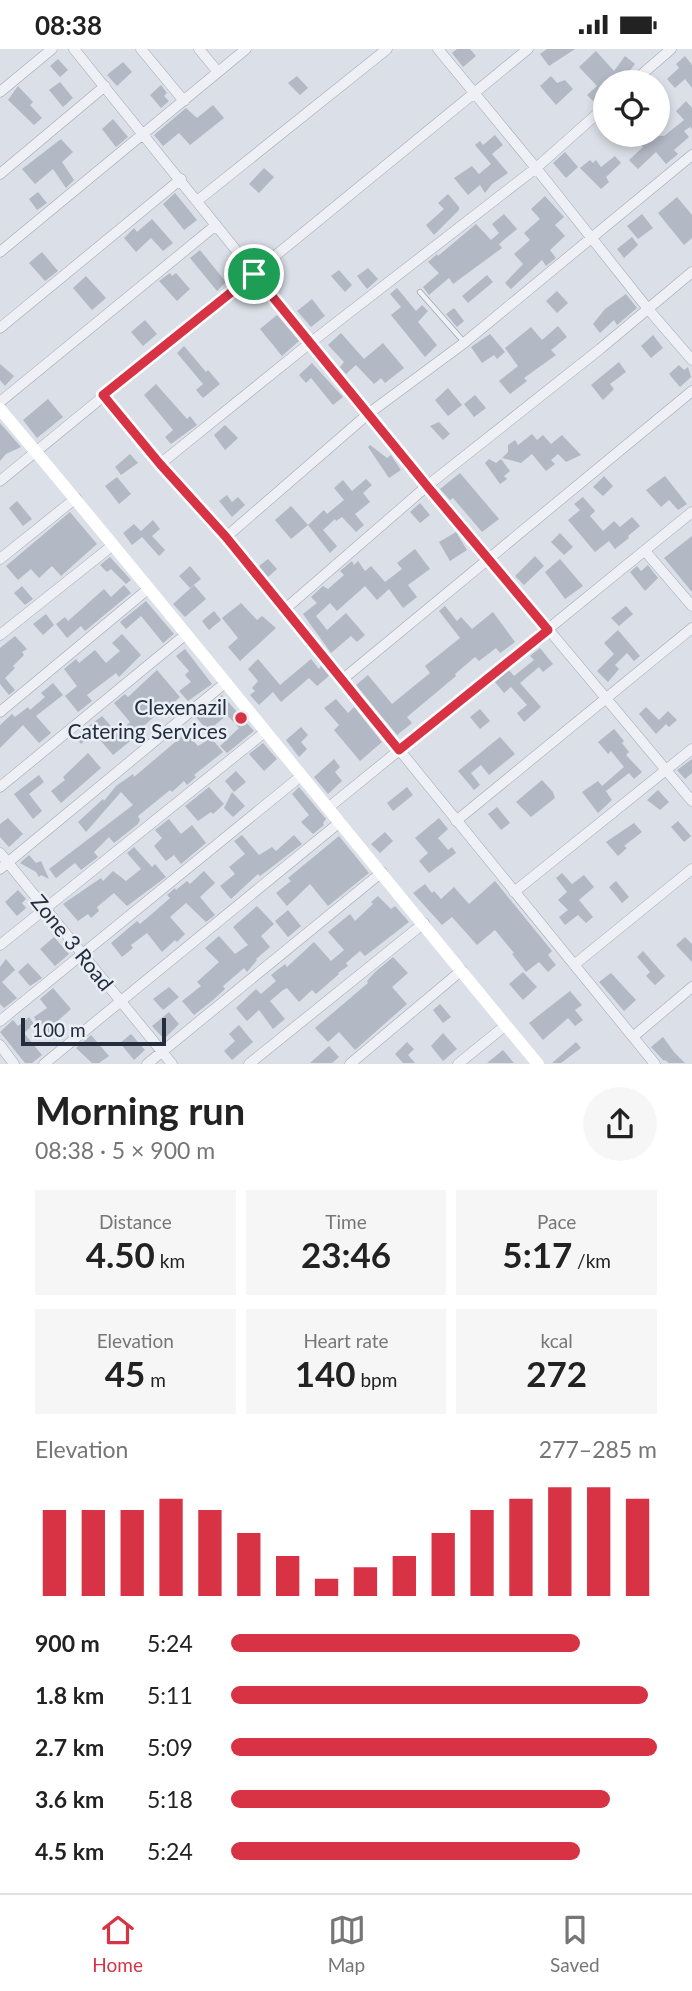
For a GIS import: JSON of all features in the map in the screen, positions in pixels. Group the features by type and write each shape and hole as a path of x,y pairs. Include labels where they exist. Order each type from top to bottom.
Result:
{"street":[{"path":"0,92 52,49"},
{"path":"74,49 144,132 254,274 427,486 692,801"},
{"path":"141,49 184,101"},
{"path":"199,49 218,72"},
{"path":"0,252 246,49"},
{"path":"197,201 387,49"},
{"path":"438,49 692,360"},
{"path":"0,481 528,49"},
{"path":"647,70 671,49"},
{"path":"0,174 105,86"},
{"path":"160,464 310,343 536,168 593,118"},
{"path":"226,537 368,414 464,343 692,155"},
{"path":"0,328 180,179"},
{"path":"0,402 216,225"},
{"path":"284,610 427,486 692,272"},
{"path":"342,679 692,391"},
{"path":"103,395 226,537 655,1063"},
{"path":"0,409 76,498 185,635 538,1063"},
{"path":"0,559 76,498"},
{"path":"328,808 692,512"},
{"path":"0,635 113,545"},
{"path":"645,551 692,606"},
{"path":"0,712 148,589"},
{"path":"456,821 692,628"},
{"path":"0,787 185,635"},
{"path":"4,866 225,683"},
{"path":"0,946 265,732"},
{"path":"514,892 692,749"},
{"path":"0,1021 301,776"},
{"path":"44,1063 340,822"},
{"name":"Zone 3 Road","path":"0,853 4,866 46,909 172,1063"},
{"path":"574,965 692,869"},
{"path":"147,1063 382,872"},
{"path":"249,1063 424,923"},
{"path":"350,1063 462,970"},
{"path":"634,1036 692,987"},
{"path":"458,1063 506,1025"},
{"path":"0,1045 15,1063"}],"lane":[{"path":"420,292 464,343"}],"building":[{"path":"457,49 470,49 476,56 463,67 452,53"},
{"path":"547,49 575,49 549,66 540,54"},
{"path":"596,51 613,70 593,70 593,82 579,67"},
{"path":"625,56 635,64 630,70 615,70"},
{"path":"685,56 692,65 692,88 685,79 675,88 670,82 670,76 679,68 676,64"},
{"path":"58,59 68,70 60,77 50,66"},
{"path":"123,62 132,72 117,86 107,75"},
{"path":"297,76 308,88 300,95 288,83"},
{"path":"551,76 557,83 565,80 573,89 556,105 540,86"},
{"path":"60,82 73,98 63,107 49,90"},
{"path":"161,85 167,93 164,96 169,101 161,108 150,95"},
{"path":"18,86 33,102 30,105 42,118 34,125 8,100"},
{"path":"593,90 593,101 587,95"},
{"path":"686,101 692,108 692,129 690,127 684,131 689,137 674,150 678,154 666,164 656,152 638,169 629,160 643,147 670,147 670,131 684,120 676,111"},
{"path":"213,105 224,118 190,145 179,133 163,146 154,135 186,108 197,118"},
{"path":"113,119 128,137 116,147 102,129"},
{"path":"495,135 503,145 492,154 508,173 492,184 485,193 480,185 468,195 454,178 472,166 479,174 491,164 475,145 480,141 483,145"},
{"path":"61,139 73,152 62,162 74,180 66,188 53,169 35,184 22,169"},
{"path":"565,152 578,167 566,178 553,163"},
{"path":"615,156 621,163 606,177 609,182 601,189 580,168 590,160 593,163 596,160 601,167"},
{"path":"264,168 274,177 259,193 249,184"},
{"path":"38,192 47,203 37,210 29,199"},
{"path":"175,193 197,220 184,230 163,204"},
{"path":"448,194 459,210 434,235 426,225 444,209 438,203"},
{"path":"545,196 564,217 555,225 565,236 550,250 556,258 546,266 542,260 511,289 505,283 523,264 514,254 530,240 524,233 540,219 531,209"},
{"path":"677,197 692,215 692,238 684,245 658,213"},
{"path":"504,214 517,229 499,244 502,248 453,284 449,278 429,295 423,287 439,273 428,262 476,224 491,240 499,233 492,224"},
{"path":"642,214 653,228 638,239 627,226"},
{"path":"152,219 173,243 163,251 151,238 136,252 124,238 134,228 137,232"},
{"path":"632,237 638,245 624,258 617,249"},
{"path":"200,250 226,282 217,291 190,258"},
{"path":"42,252 58,271 45,281 29,263"},
{"path":"368,268 378,279 367,289 357,276"},
{"path":"339,270 352,285 345,292 331,276"},
{"path":"170,273 172,276 176,273 190,289 177,301 159,281"},
{"path":"487,275 493,282 468,303 462,296"},
{"path":"86,276 106,298 92,310 73,288"},
{"path":"397,288 416,311 422,305 428,311 418,322 437,345 425,357 391,315 401,307 390,294"},
{"path":"557,291 568,303 557,313 546,301"},
{"path":"626,294 637,308 617,325 614,320 600,333 593,324 605,309"},
{"path":"312,299 325,316 311,327 297,311"},
{"path":"454,308 464,321 457,327 446,314"},
{"path":"277,315 299,341 282,356 260,329"},
{"path":"145,320 157,334 143,346 131,332"},
{"path":"558,326 567,337 551,350 556,355 524,378 527,381 510,394 499,381 518,366 505,348 531,327 542,340"},
{"path":"341,333 364,359 383,343 404,368 385,383 381,378 374,384 356,365 346,374 340,367 344,362 328,345"},
{"path":"490,334 505,352 497,359 494,355 482,363 471,347"},
{"path":"653,335 663,348 651,358 641,346"},
{"path":"184,346 220,384 203,398 196,390 203,384 177,353"},
{"path":"619,362 626,372 610,384 614,389 603,400 591,385"},
{"path":"312,363 343,397 333,405 311,378 306,383 299,375"},
{"path":"0,364 14,376 5,386 0,380"},
{"path":"679,365 684,370 688,367 691,377 680,387 669,374"},
{"path":"156,384 187,419 190,416 197,425 171,444 165,437 173,430 144,395"},
{"path":"448,388 462,405 448,416 435,400"},
{"path":"475,395 486,408 474,417 464,404"},
{"path":"48,399 63,417 37,438 23,420"},
{"path":"439,422 450,434 443,440 430,426"},
{"path":"0,423 21,447 6,454 0,461"},
{"path":"225,425 238,438 225,450 214,435"},
{"path":"532,434 537,440 543,435 551,444 562,435 581,455 566,462 558,454 551,460 555,464 546,471 532,454 521,463 502,458 508,452 508,445 515,440 518,445"},
{"path":"370,445 387,458 391,455 401,470 389,478 368,447"},
{"path":"130,454 138,463 121,475 115,467"},
{"path":"489,459 496,463 501,459 510,471 504,476 507,479 500,484 485,463"},
{"path":"460,473 499,519 482,532 453,498 450,500 440,489"},
{"path":"604,476 613,486 603,496 593,487"},
{"path":"665,476 687,504 678,510 669,500 661,507 646,490"},
{"path":"117,477 131,494 119,504 105,486"},
{"path":"366,479 372,485 363,493 370,502 355,514 364,525 356,532 342,517 336,521 335,519 323,530 337,546 330,553 308,525 324,510 327,514 344,500 334,488 343,480 352,491"},
{"path":"227,495 232,502 238,497 245,505 232,517 219,501"},
{"path":"583,497 595,511 590,516 603,531 614,521 620,527 632,517 640,526 615,549 609,541 595,552 568,520 580,510 574,504"},
{"path":"17,501 32,519 23,526 9,508"},
{"path":"420,503 430,515 420,523 410,512"},
{"path":"291,506 308,525 291,539 275,520"},
{"path":"70,512 97,544 61,576 52,566 39,578 31,569 18,580 6,566"},
{"path":"153,520 160,529 152,536 165,550 159,556 142,537 132,545 123,533 134,524 141,531"},
{"path":"456,532 467,550 450,561 439,542"},
{"path":"560,533 573,547 564,555 551,542"},
{"path":"692,536 692,592 664,558"},
{"path":"415,549 430,569 408,585 417,597 403,608 389,589 377,600 365,586 337,611 330,603 316,616 327,630 346,613 365,635 357,642 351,636 331,653 303,614 317,603 311,597 323,586 328,589 344,575 340,571 352,561 354,565 358,561 365,571 371,566 385,582 402,569 397,563"},
{"path":"535,556 544,566 524,585 515,576"},
{"path":"110,557 131,580 126,584 111,569 107,572 100,565"},
{"path":"268,559 277,569 268,577 259,566"},
{"path":"560,559 583,586 565,599 545,572"},
{"path":"648,565 658,578 645,591 630,572 637,566 641,571"},
{"path":"190,566 201,579 190,588 179,576"},
{"path":"124,585 131,593 85,631 81,626 67,638 56,624 65,617 68,621 104,589 111,597"},
{"path":"194,585 206,599 185,617 173,604"},
{"path":"22,586 33,599 25,605 14,593"},
{"path":"146,601 174,634 163,643 141,616 126,629 120,622"},
{"path":"241,603 257,620 262,616 276,628 240,661 228,647 238,638 222,618"},
{"path":"445,606 457,621 461,617 472,629 493,612 515,642 500,653 496,648 479,661 475,657 407,717 412,723 397,735 356,685 368,675 392,704 430,673 425,666 460,638 439,611"},
{"path":"626,606 633,614 619,626 611,618"},
{"path":"214,611 221,620 209,630 202,621"},
{"path":"46,614 54,625 43,635 33,624"},
{"path":"618,630 640,656 634,661 627,653 615,665 619,669 608,682 597,671 614,654 604,643"},
{"path":"122,634 141,655 119,677 116,673 87,695 92,701 78,712 65,696 77,686 64,669 76,659 79,663 95,650 106,663 120,651 112,643"},
{"path":"15,636 27,649 22,652 24,655 5,678 15,690 9,695 0,684 0,648"},
{"path":"540,648 553,664 543,672 539,667 520,683 541,707 524,722 517,713 527,705 511,687 504,693 495,682 509,670 514,676 534,660 530,656"},
{"path":"185,649 212,684 188,701 179,691 191,682 185,675 189,671 176,656"},
{"path":"258,659 280,685 311,659 329,676 317,686 309,678 281,702 273,692 259,705 250,695 255,691 252,688 258,681 248,669"},
{"path":"157,670 180,697 113,755 94,733 81,744 77,739 82,734 80,733 102,716 118,734 130,722 114,703 125,694 128,697"},
{"path":"53,683 63,695 36,716 51,733 39,743 23,725 0,748 0,725 12,714 15,717 28,707 30,710 45,697 41,693"},
{"path":"222,695 254,731 227,753 220,746 239,728 227,715 208,731 196,717"},
{"path":"336,699 348,713 354,707 382,742 360,761 334,730 339,725 324,708"},
{"path":"646,707 659,720 668,711 677,720 669,727 666,724 656,734 639,714"},
{"path":"480,709 490,721 480,729 470,717"},
{"path":"301,727 308,735 301,742 307,749 299,757 286,740"},
{"path":"614,729 624,741 622,743 629,752 626,755 642,772 634,779 629,773 606,791 603,787 612,800 598,813 582,792 598,781 602,786 624,767 611,751 608,754 598,742"},
{"path":"186,733 198,746 211,738 223,752 194,775 196,777 187,785 184,781 138,816 138,824 114,843 109,837 94,852 98,857 81,870 75,863 56,878 49,869 133,805 121,792 86,832 78,822 103,799 104,801 116,786 133,774 134,777"},
{"path":"500,737 515,754 489,775 481,765 471,773 480,785 474,790 458,771"},
{"path":"263,743 277,759 264,771 249,754"},
{"path":"88,753 101,768 61,803 51,791 65,780 63,777"},
{"path":"334,759 340,767 335,772 342,781 328,794 314,777"},
{"path":"692,759 692,773 685,779 677,770"},
{"path":"236,771 246,782 234,792 225,781"},
{"path":"39,775 44,782 29,794 42,811 33,819 14,794"},
{"path":"542,780 555,798 531,817 516,802"},
{"path":"209,787 224,804 213,814 211,812 198,821 185,806"},
{"path":"299,787 326,819 324,825 313,834 301,822 309,815 292,794"},
{"path":"407,787 413,795 393,811 387,803"},
{"path":"658,790 669,802 660,810 647,800"},
{"path":"232,792 245,806 233,817 224,808"},
{"path":"497,807 510,823 501,830 488,814"},
{"path":"8,818 23,834 9,847 0,837 0,824"},
{"path":"439,818 448,829 438,838 448,850 452,847 456,853 429,873 419,861 428,853 415,838"},
{"path":"169,819 181,834 192,825 206,843 181,864 174,855 166,861 154,846 162,838 155,830"},
{"path":"678,821 691,836 684,842 671,827"},
{"path":"634,823 642,832 624,846 627,848 618,856 606,842"},
{"path":"385,832 393,841 380,853 371,844"},
{"path":"242,835 259,855 272,847 276,851 294,835 302,844 260,876 258,874 231,899 220,886 235,874 229,867 245,854 234,841"},
{"path":"339,836 369,873 328,906 310,884 287,906 276,893 291,881 288,878"},
{"path":"134,847 152,867 155,864 166,877 127,906 114,893 97,907 99,911 91,918 88,914 78,921 63,904 101,878 103,881 113,871 126,881 141,869 127,853"},
{"path":"29,855 36,863 41,861 49,879 41,875 39,877 36,872 20,863"},
{"path":"204,871 215,883 200,897 215,915 206,922 186,903 170,917 185,934 177,942 175,940 162,952 147,933 131,945 133,948 122,957 111,943 137,921 140,924 153,913 170,898 167,895 175,888 176,890 187,881 190,884"},
{"path":"562,873 572,884 584,875 594,887 579,900 593,917 586,923 578,915 565,925 559,917 568,910 558,900 567,892 556,878"},
{"path":"495,881 552,951 548,955 556,965 548,972 539,962 526,972 495,930 477,945 452,917 442,925 413,893 425,884 441,899 454,887 469,904"},
{"path":"616,881 629,897 622,903 609,887"},
{"path":"18,890 26,899 22,903 26,908 17,916 5,902"},
{"path":"378,896 391,909 395,906 409,922 365,956 360,951 346,963 348,966 316,994 312,990 299,1002 287,988 283,990 270,1001 285,1019 273,1029 259,1010 247,1021 236,1008 256,989 261,994 276,981 271,975 285,964 287,967 314,942 331,961 344,950 328,932 350,914 355,921"},
{"path":"257,906 274,924 261,936 270,947 256,959 247,972 244,968 223,986 225,989 194,1015 182,1001 201,986 197,982 219,962 205,948 219,936 235,954 248,945 233,927"},
{"path":"288,910 301,926 288,937 275,921"},
{"path":"54,937 69,954 55,966 40,949"},
{"path":"685,937 692,944 692,962 676,945"},
{"path":"643,951 665,976 655,985 646,976 650,972 637,957"},
{"path":"393,957 408,973 392,987 407,1004 355,1050 339,1032 328,1042 315,1028 368,983 375,972"},
{"path":"6,959 15,970 2,982 17,998 4,1008 0,1004 0,967"},
{"path":"28,963 42,978 30,986 18,972"},
{"path":"523,972 537,987 523,1000 509,984"},
{"path":"611,973 636,1000 624,1011 599,982"},
{"path":"169,987 179,997 163,1010 153,999"},
{"path":"53,988 71,1009 53,1025 57,1030 49,1036 34,1017 47,1008 40,999"},
{"path":"570,991 582,1005 575,1010 583,1020 575,1026 568,1018 543,1040 529,1023"},
{"path":"440,1004 451,1017 443,1023 433,1010"},
{"path":"169,1012 179,1024 164,1039 152,1026"},
{"path":"29,1017 34,1024 24,1033 42,1055 32,1063 25,1063 0,1032 13,1020 18,1026"},
{"path":"239,1025 253,1042 232,1060 224,1051 235,1041 229,1034"},
{"path":"443,1033 457,1049 443,1061 431,1046"},
{"path":"131,1034 145,1050 134,1060 120,1043"},
{"path":"91,1035 109,1056 99,1063 92,1063 76,1048"},
{"path":"663,1037 685,1063 664,1061 651,1047"},
{"path":"407,1042 414,1049 408,1055 415,1063 403,1063 395,1054"},
{"path":"576,1042 581,1048 561,1063 552,1063"},
{"path":"329,1046 339,1057 332,1063 310,1063"},
{"path":"503,1050 514,1063 487,1063"}],"place":[{"name":"Clexenazil Catering Services","path":"241,718"}],"route":[{"path":"254,274 548,630 399,750 226,537 103,395 254,274"}]}
